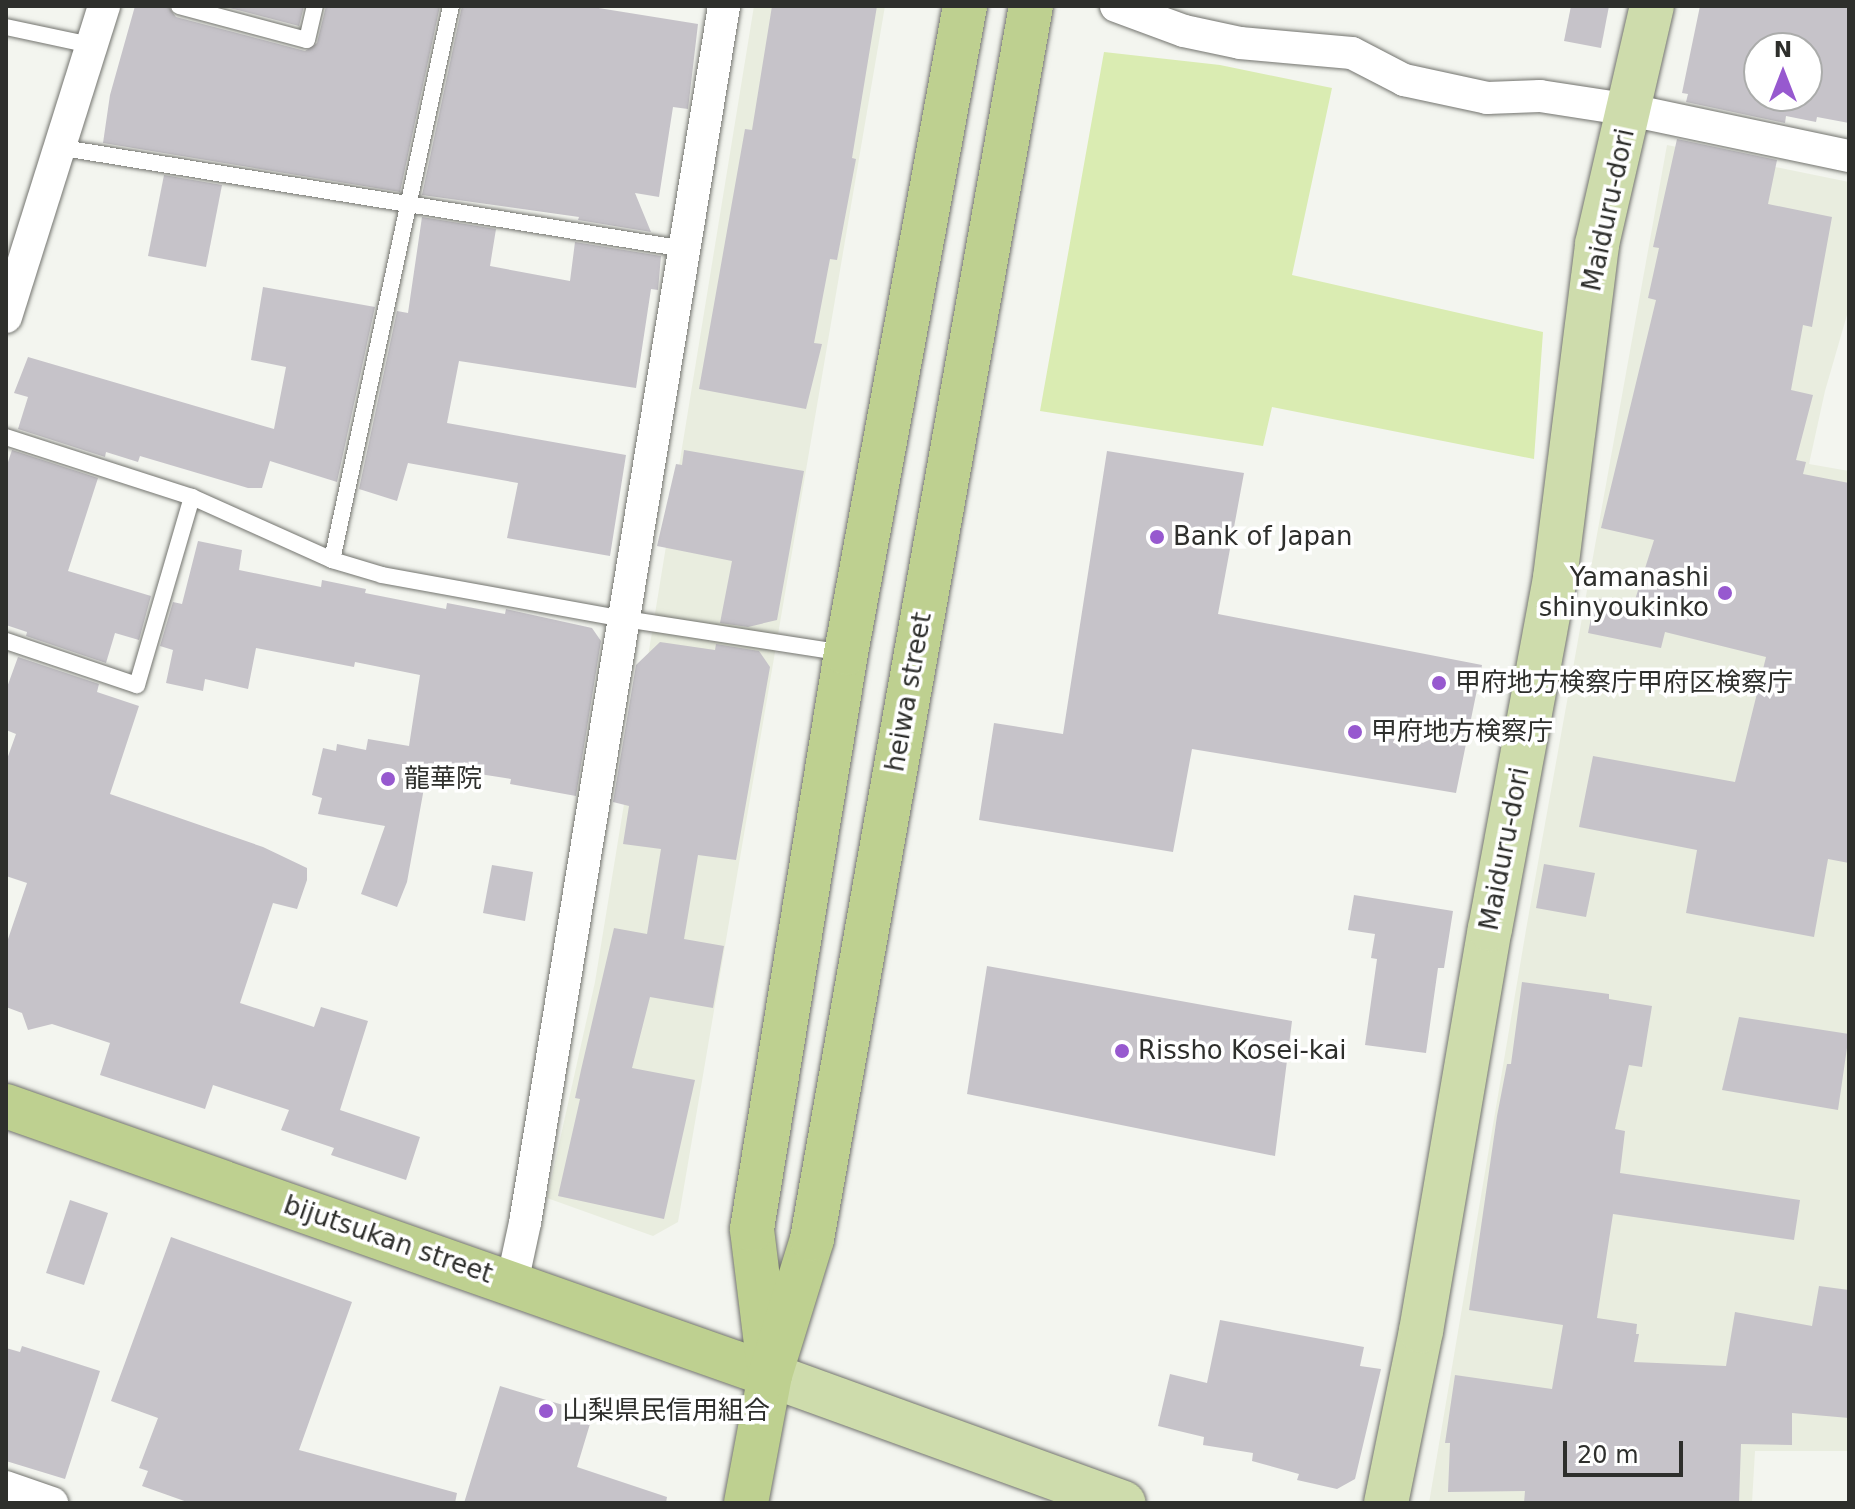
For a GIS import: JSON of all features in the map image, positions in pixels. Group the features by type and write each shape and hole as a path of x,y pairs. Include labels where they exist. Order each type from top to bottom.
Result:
{"highway":[{"name":"heiwa street","path":"770,1375 752,1229 846,653 965,6"},
{"name":"heiwa street","path":"746,1503 770,1375 812,1239 1031,6"},
{"name":"bijutsukan street","path":"6,1106 770,1375"}],"main road":[{"name":"Maiduru-dori","path":"1386,1503 1421,1331 1490,929 1555,578 1597,244 1652,6"},
{"path":"770,1375 1124,1503"}],"street":[{"path":"6,317 57,147 104,6"},
{"path":"512,1283 525,1223 724,6"},
{"path":"1116,6 1184,31 1240,43 1352,53 1404,80 1487,98 1540,96 1630,110 1849,156"},
{"path":"6,1487 52,1503"}],"lane":[{"path":"179,6 307,40 315,6"},
{"path":"332,560 451,6"},
{"path":"6,27 91,45"},
{"path":"57,147 685,249"},
{"path":"6,437 192,497 332,560 382,575 625,619 846,653"},
{"path":"6,641 137,685 192,497"}],"shaded area":[{"path":"754,6 885,6 678,1222 653,1236 547,1198 595,982"},
{"path":"1667,145 1849,182 1849,308 1825,391 1809,464 1849,471 1849,1451 1755,1451 1752,1503 1429,1503 1527,924"}],"green space":[{"path":"1104,52 1220,65 1332,88 1292,275 1543,332 1534,459 1272,407 1263,446 1040,411"}],"building":[{"path":"135,6 168,6 176,17 305,51 317,43 326,6 440,6 400,192 103,143 110,95"},
{"path":"222,6 304,6 299,26"},
{"path":"462,6 586,6 698,24 688,109 673,107 659,197 635,193 651,232 578,220 579,217 422,195"},
{"path":"772,6 877,6 852,158 856,159 837,260 830,259 814,343 822,344 806,409 699,389 745,129 752,130"},
{"path":"1571,6 1609,6 1601,48 1564,41"},
{"path":"1700,6 1849,6 1849,123 1817,117 1816,122 1786,116 1785,123 1686,102 1688,94 1682,93"},
{"path":"1677,139 1777,160 1768,204 1832,217 1812,327 1803,325 1791,390 1813,395 1796,460 1806,462 1803,474 1849,483 1849,863 1828,859 1814,937 1686,913 1697,850 1579,827 1593,756 1735,782 1766,657 1665,632 1661,648 1588,633 1595,598 1633,606 1654,540 1601,528 1656,300 1648,298 1659,248 1653,247"},
{"path":"164,175 222,185 206,267 148,256"},
{"path":"422,217 496,229 490,266 570,281 575,242 661,256 658,290 651,289 636,388 459,361 447,423 626,455 610,556 507,538 518,483 408,463 397,501 359,489 397,311 408,313"},
{"path":"263,287 375,307 337,482 270,461 262,488 248,488 140,456 138,462 106,452 105,457 18,429 28,397 14,393 28,357 274,429 286,367 251,360"},
{"path":"12,450 98,478 68,571 151,596 139,640 115,633 106,663 26,636 27,632 6,625 6,468"},
{"path":"684,450 804,471 777,620 748,627 720,623 732,561 657,546 676,464 682,465"},
{"path":"1107,451 1244,473 1218,614 1482,665 1456,793 1192,749 1173,852 979,820 994,723 1063,734"},
{"path":"198,541 242,550 239,570 321,587 322,580 366,589 365,593 446,609 447,603 505,614 506,609 592,628 601,641 576,796 510,784 511,779 428,766 407,882 397,907 361,894 385,826 318,814 322,798 312,795 323,748 336,751 337,744 366,750 368,739 409,746 420,675 355,662 354,667 256,648 248,689 205,679 203,691 166,683 173,650 160,646 173,602 182,604"},
{"path":"660,642 715,650 716,644 759,651 770,667 736,860 698,855 684,939 724,946 713,1008 650,997 632,1068 695,1080 664,1219 558,1196 580,1099 575,1098 614,928 647,934 661,849 623,844 629,806 613,802 636,665"},
{"path":"18,657 99,684 97,692 139,706 110,794 263,847 307,868 307,880 297,909 273,903 240,1003 314,1027 321,1007 368,1021 340,1110 420,1137 406,1180 331,1155 334,1148 281,1130 289,1110 213,1085 205,1109 100,1075 110,1043 52,1024 28,1030 22,1013 6,1007 6,945 27,883 6,876 6,762 16,734 6,730 6,690"},
{"path":"1544,864 1595,873 1586,917 1536,908"},
{"path":"492,865 533,872 525,921 483,913"},
{"path":"1354,895 1453,911 1444,968 1438,968 1426,1053 1365,1045 1377,959 1371,958 1375,934 1348,930"},
{"path":"987,966 1292,1021 1275,1156 967,1094"},
{"path":"1522,982 1609,994 1609,999 1652,1006 1642,1067 1629,1065 1615,1129 1625,1131 1620,1173 1800,1200 1794,1240 1613,1214 1597,1318 1637,1324 1636,1334 1639,1334 1634,1362 1726,1366 1735,1312 1812,1326 1819,1286 1849,1290 1849,1418 1792,1413 1792,1445 1741,1444 1739,1503 1524,1503 1525,1491 1448,1492 1450,1443 1445,1443 1455,1375 1552,1389 1563,1325 1469,1310 1497,1116 1507,1064 1511,1064"},
{"path":"1739,1017 1849,1034 1838,1110 1722,1090"},
{"path":"70,1200 108,1213 84,1285 46,1273"},
{"path":"171,1237 352,1302 299,1450 457,1493 455,1503 190,1503 142,1486 148,1471 139,1468 158,1418 111,1401"},
{"path":"1220,1320 1364,1347 1360,1366 1381,1369 1355,1479 1337,1489 1297,1480 1299,1474 1252,1461 1253,1453 1203,1445 1204,1437 1158,1426 1170,1374 1207,1383"},
{"path":"22,1346 100,1371 65,1479 6,1461 6,1348 20,1352"},
{"path":"500,1386 593,1414 577,1467 667,1497 666,1503 464,1503"}],"place":[{"name":"Bank of Japan","path":"1157,537"},
{"name":"Yamanashi shinyoukinko","path":"1725,593"},
{"name":"甲府地方検察庁甲府区検察庁","path":"1439,683"},
{"name":"甲府地方検察庁","path":"1355,732"},
{"name":"龍華院","path":"388,779"},
{"name":"Rissho Kosei-kai","path":"1122,1051"},
{"name":"山梨県民信用組合","path":"546,1411"}]}
